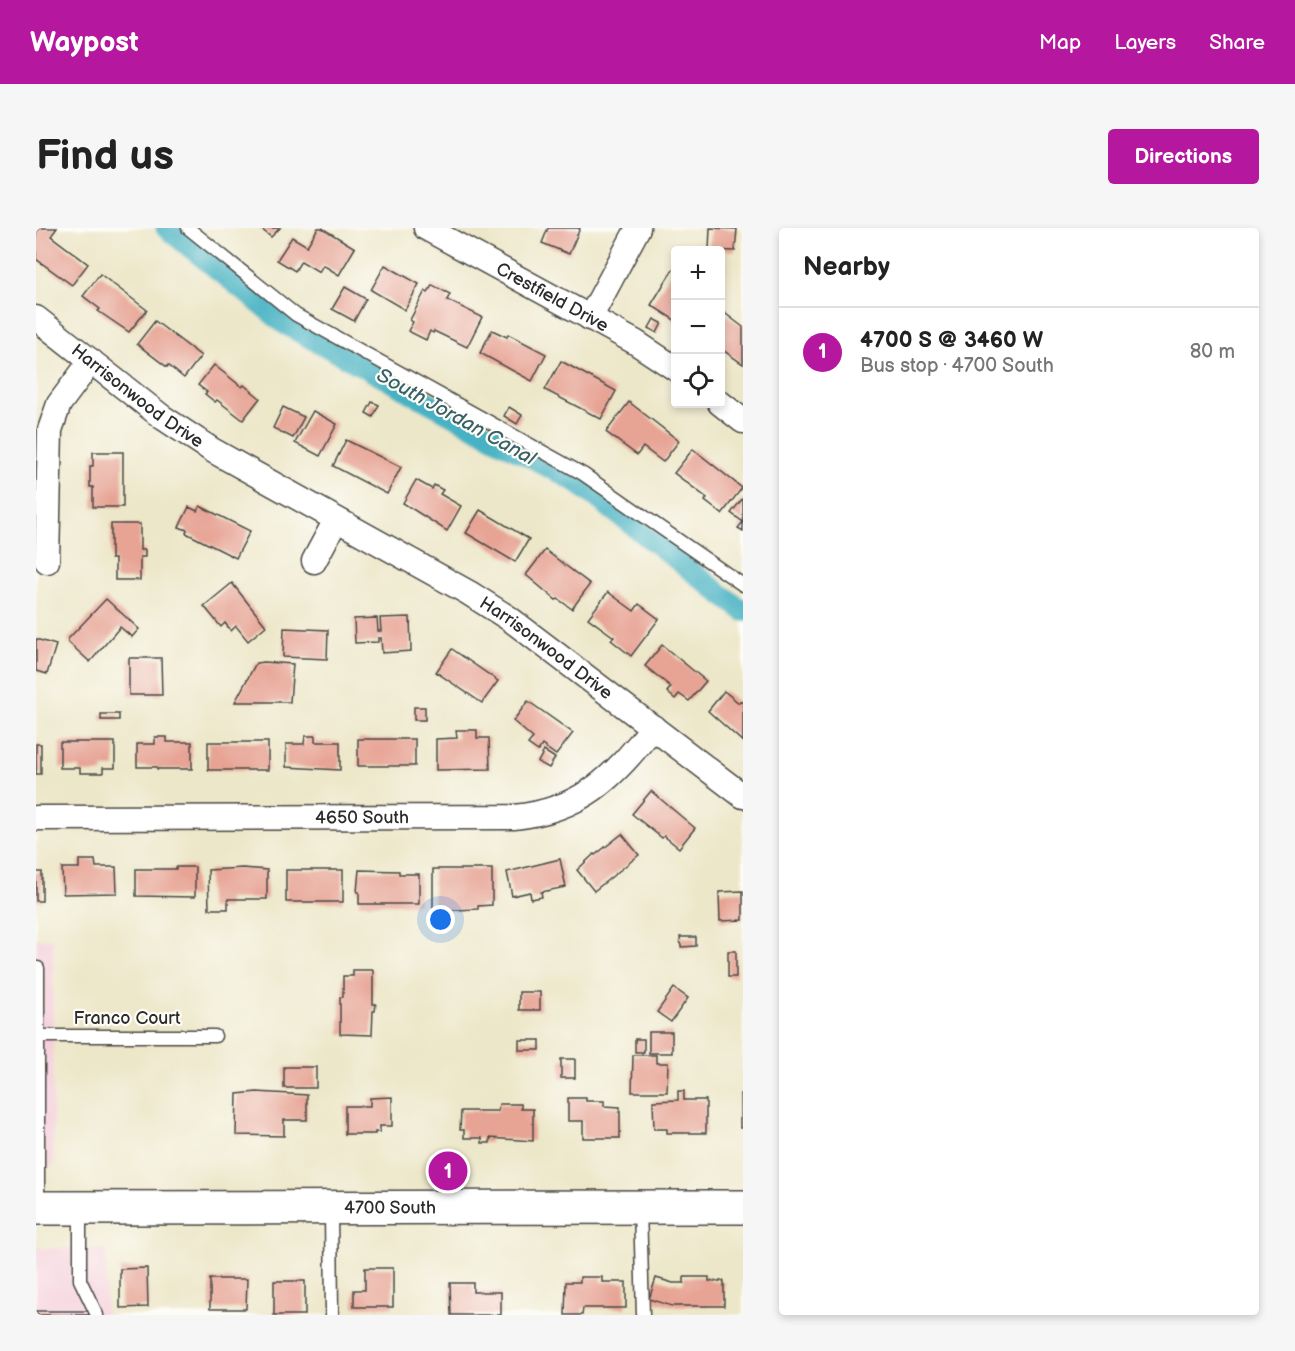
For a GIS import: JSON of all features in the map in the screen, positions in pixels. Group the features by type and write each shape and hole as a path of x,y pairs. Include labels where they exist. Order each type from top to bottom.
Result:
{"main road":[{"name":"4700 South","path":"37,1208 743,1207"}],"street":[{"name":"Crestfield Drive","path":"426,228 634,342 671,366"},
{"path":"590,318 638,228"},
{"name":"Harrisonwood Drive","path":"36,318 187,434 496,610 743,796"},
{"path":"47,561 50,430 59,404 91,361"},
{"path":"725,408 743,421"},
{"path":"314,561 336,520"},
{"name":"4650 South","path":"36,818 502,817 533,815 568,804 600,785 653,727"}],"lane":[{"path":"188,228 296,315 583,474 743,585"},
{"path":"37,968 37,1208"},
{"name":"Franco Court","path":"38,1036 215,1036"},
{"path":"80,1207 80,1280 98,1315"},
{"path":"640,1207 643,1315"},
{"path":"331,1208 332,1315"}],"shaded area":[{"path":"36,939 53,939 53,1166 36,1167"},
{"path":"36,1248 106,1249 106,1315 36,1315"}],"building":[{"path":"39,228 57,228 51,236 88,264 72,285 36,259 36,233"},
{"path":"260,228 280,228 271,237"},
{"path":"318,228 322,228 355,248 339,275 323,265 319,272 301,261 295,271 277,260 292,237 307,246"},
{"path":"548,228 580,228 569,254 542,243"},
{"path":"710,228 737,229 735,251 725,251 725,246 709,246"},
{"path":"385,265 419,284 405,310 371,290"},
{"path":"671,272 671,318 651,305"},
{"path":"100,274 147,310 129,332 98,311 100,309 83,296"},
{"path":"432,285 450,294 447,300 482,317 467,347 434,331 433,333 430,331 426,340 408,331 413,322 410,320 425,291 428,293"},
{"path":"345,287 366,299 354,321 332,309"},
{"path":"725,313 743,327 743,364 725,351"},
{"path":"654,319 662,323 657,333 649,328"},
{"path":"155,321 201,356 184,378 137,344"},
{"path":"492,330 507,337 508,334 546,354 532,381 480,353"},
{"path":"561,361 616,391 601,419 545,390"},
{"path":"214,365 260,398 243,420 217,400 215,402 198,385"},
{"path":"372,402 379,405 373,417 366,413"},
{"path":"629,402 679,441 663,462 643,447 637,455 606,432"},
{"path":"283,407 304,417 293,438 273,428"},
{"path":"509,407 522,415 517,424 504,416"},
{"path":"313,411 337,424 320,456 295,443"},
{"path":"346,440 401,467 387,494 333,466"},
{"path":"693,449 742,488 722,514 705,501 707,498 674,473"},
{"path":"93,452 123,452 123,507 93,507 90,466 93,466"},
{"path":"416,480 432,489 434,485 443,490 440,494 461,506 447,531 403,503"},
{"path":"743,498 743,522 731,513"},
{"path":"200,506 250,531 236,558 186,533 187,530 179,527 189,507 197,511"},
{"path":"480,510 529,539 515,562 466,533"},
{"path":"111,524 140,524 140,550 145,550 145,557 140,557 140,580 115,580 115,559 111,559"},
{"path":"545,550 590,584 572,609 558,599 556,600 526,575"},
{"path":"232,583 266,626 248,641 236,626 231,631 225,623 221,627 204,606"},
{"path":"608,592 634,611 639,604 659,619 631,656 611,640 614,637 588,618"},
{"path":"106,599 139,629 132,637 120,627 90,662 68,642 68,639"},
{"path":"410,617 411,651 382,653 381,638 378,638 378,642 355,643 354,619 377,618 378,631 381,631 380,618"},
{"path":"284,628 328,630 327,659 283,657"},
{"path":"36,639 56,645 47,674 36,671"},
{"path":"662,645 706,681 689,701 679,694 675,699 667,692 671,687 645,666"},
{"path":"452,649 498,681 482,703 436,672"},
{"path":"129,658 161,658 162,695 129,695"},
{"path":"256,663 293,664 290,702 235,702"},
{"path":"724,691 739,703 740,701 743,703 743,742 708,711"},
{"path":"528,701 573,733 556,755 542,745 538,751 528,744 533,738 513,721"},
{"path":"414,707 425,707 425,720 414,720"},
{"path":"101,714 119,714 119,720 101,720"},
{"path":"456,730 477,730 477,738 489,738 490,769 436,770 436,739 457,738"},
{"path":"305,736 315,736 315,742 340,742 340,770 286,767 286,744 304,744"},
{"path":"155,737 167,737 167,742 192,742 192,769 137,767 137,744 155,744"},
{"path":"358,739 415,739 415,766 358,766"},
{"path":"60,742 115,742 115,768 103,768 103,773 80,773 80,768 60,768"},
{"path":"208,742 268,742 268,770 208,770"},
{"path":"36,744 41,744 41,774 36,774"},
{"path":"544,751 555,758 549,768 538,762"},
{"path":"651,791 695,828 679,848 664,836 662,838 632,814"},
{"path":"622,834 639,855 594,891 577,870 594,854"},
{"path":"560,859 566,887 541,892 542,897 531,899 530,892 512,896 507,872"},
{"path":"79,860 95,860 96,867 116,867 117,893 63,894 62,868 79,868"},
{"path":"176,867 195,867 195,897 136,896 136,869 176,869"},
{"path":"243,868 267,870 267,899 228,899 228,909 209,909 208,870"},
{"path":"433,869 492,869 492,905 478,906 478,909 433,911"},
{"path":"286,870 343,870 343,902 286,902"},
{"path":"359,870 419,874 419,904 359,904 359,892 357,892"},
{"path":"36,872 42,872 42,901 36,901"},
{"path":"743,891 743,920 720,921 719,892"},
{"path":"680,937 696,937 696,946 681,947"},
{"path":"728,951 736,951 736,977 728,977"},
{"path":"353,970 373,970 373,1004 376,1004 375,1011 373,1011 372,1035 340,1034 340,997 343,997 343,976 353,976"},
{"path":"674,988 688,998 671,1022 657,1012"},
{"path":"519,992 540,992 540,1010 519,1010"},
{"path":"649,1032 672,1032 672,1053 649,1053"},
{"path":"635,1039 644,1039 644,1052 635,1052"},
{"path":"519,1040 540,1040 540,1050 519,1050"},
{"path":"633,1055 656,1055 656,1063 668,1063 667,1092 632,1092"},
{"path":"561,1059 575,1059 575,1078 561,1078"},
{"path":"284,1067 316,1067 316,1088 284,1088"},
{"path":"678,1091 684,1091 684,1100 706,1100 706,1133 667,1133 667,1129 654,1129 653,1101 678,1100"},
{"path":"257,1092 307,1095 307,1120 284,1120 284,1136 236,1135 237,1094"},
{"path":"740,1094 743,1094 743,1128 740,1128"},
{"path":"392,1097 392,1126 380,1126 380,1132 375,1132 375,1134 345,1134 345,1106 370,1106 370,1098"},
{"path":"568,1098 604,1101 604,1106 620,1107 620,1138 583,1138 583,1121 568,1121"},
{"path":"499,1104 521,1104 521,1109 533,1109 533,1141 490,1138 490,1143 482,1143 482,1138 464,1138 464,1130 460,1130 461,1111 498,1111"},
{"path":"147,1268 148,1307 120,1308 120,1269"},
{"path":"365,1268 393,1268 393,1307 354,1307 354,1290 365,1290"},
{"path":"580,1277 602,1277 602,1282 626,1282 626,1308 583,1308 582,1315 565,1315 566,1282 580,1282"},
{"path":"684,1277 709,1277 709,1281 724,1281 724,1306 672,1306 649,1299 656,1278 673,1283 684,1283"},
{"path":"210,1279 247,1279 246,1309 210,1309"},
{"path":"274,1281 305,1281 305,1315 274,1315"},
{"path":"450,1283 473,1283 473,1292 501,1292 501,1315 451,1315"},
{"path":"36,1311 93,1311 93,1315 36,1315"}],"waterway":[{"name":"South Jordan Canal","path":"166,228 286,325 576,482 743,611"}],"place":[{"name":"4700 S @ 3460 W","path":"448,1171"}]}
